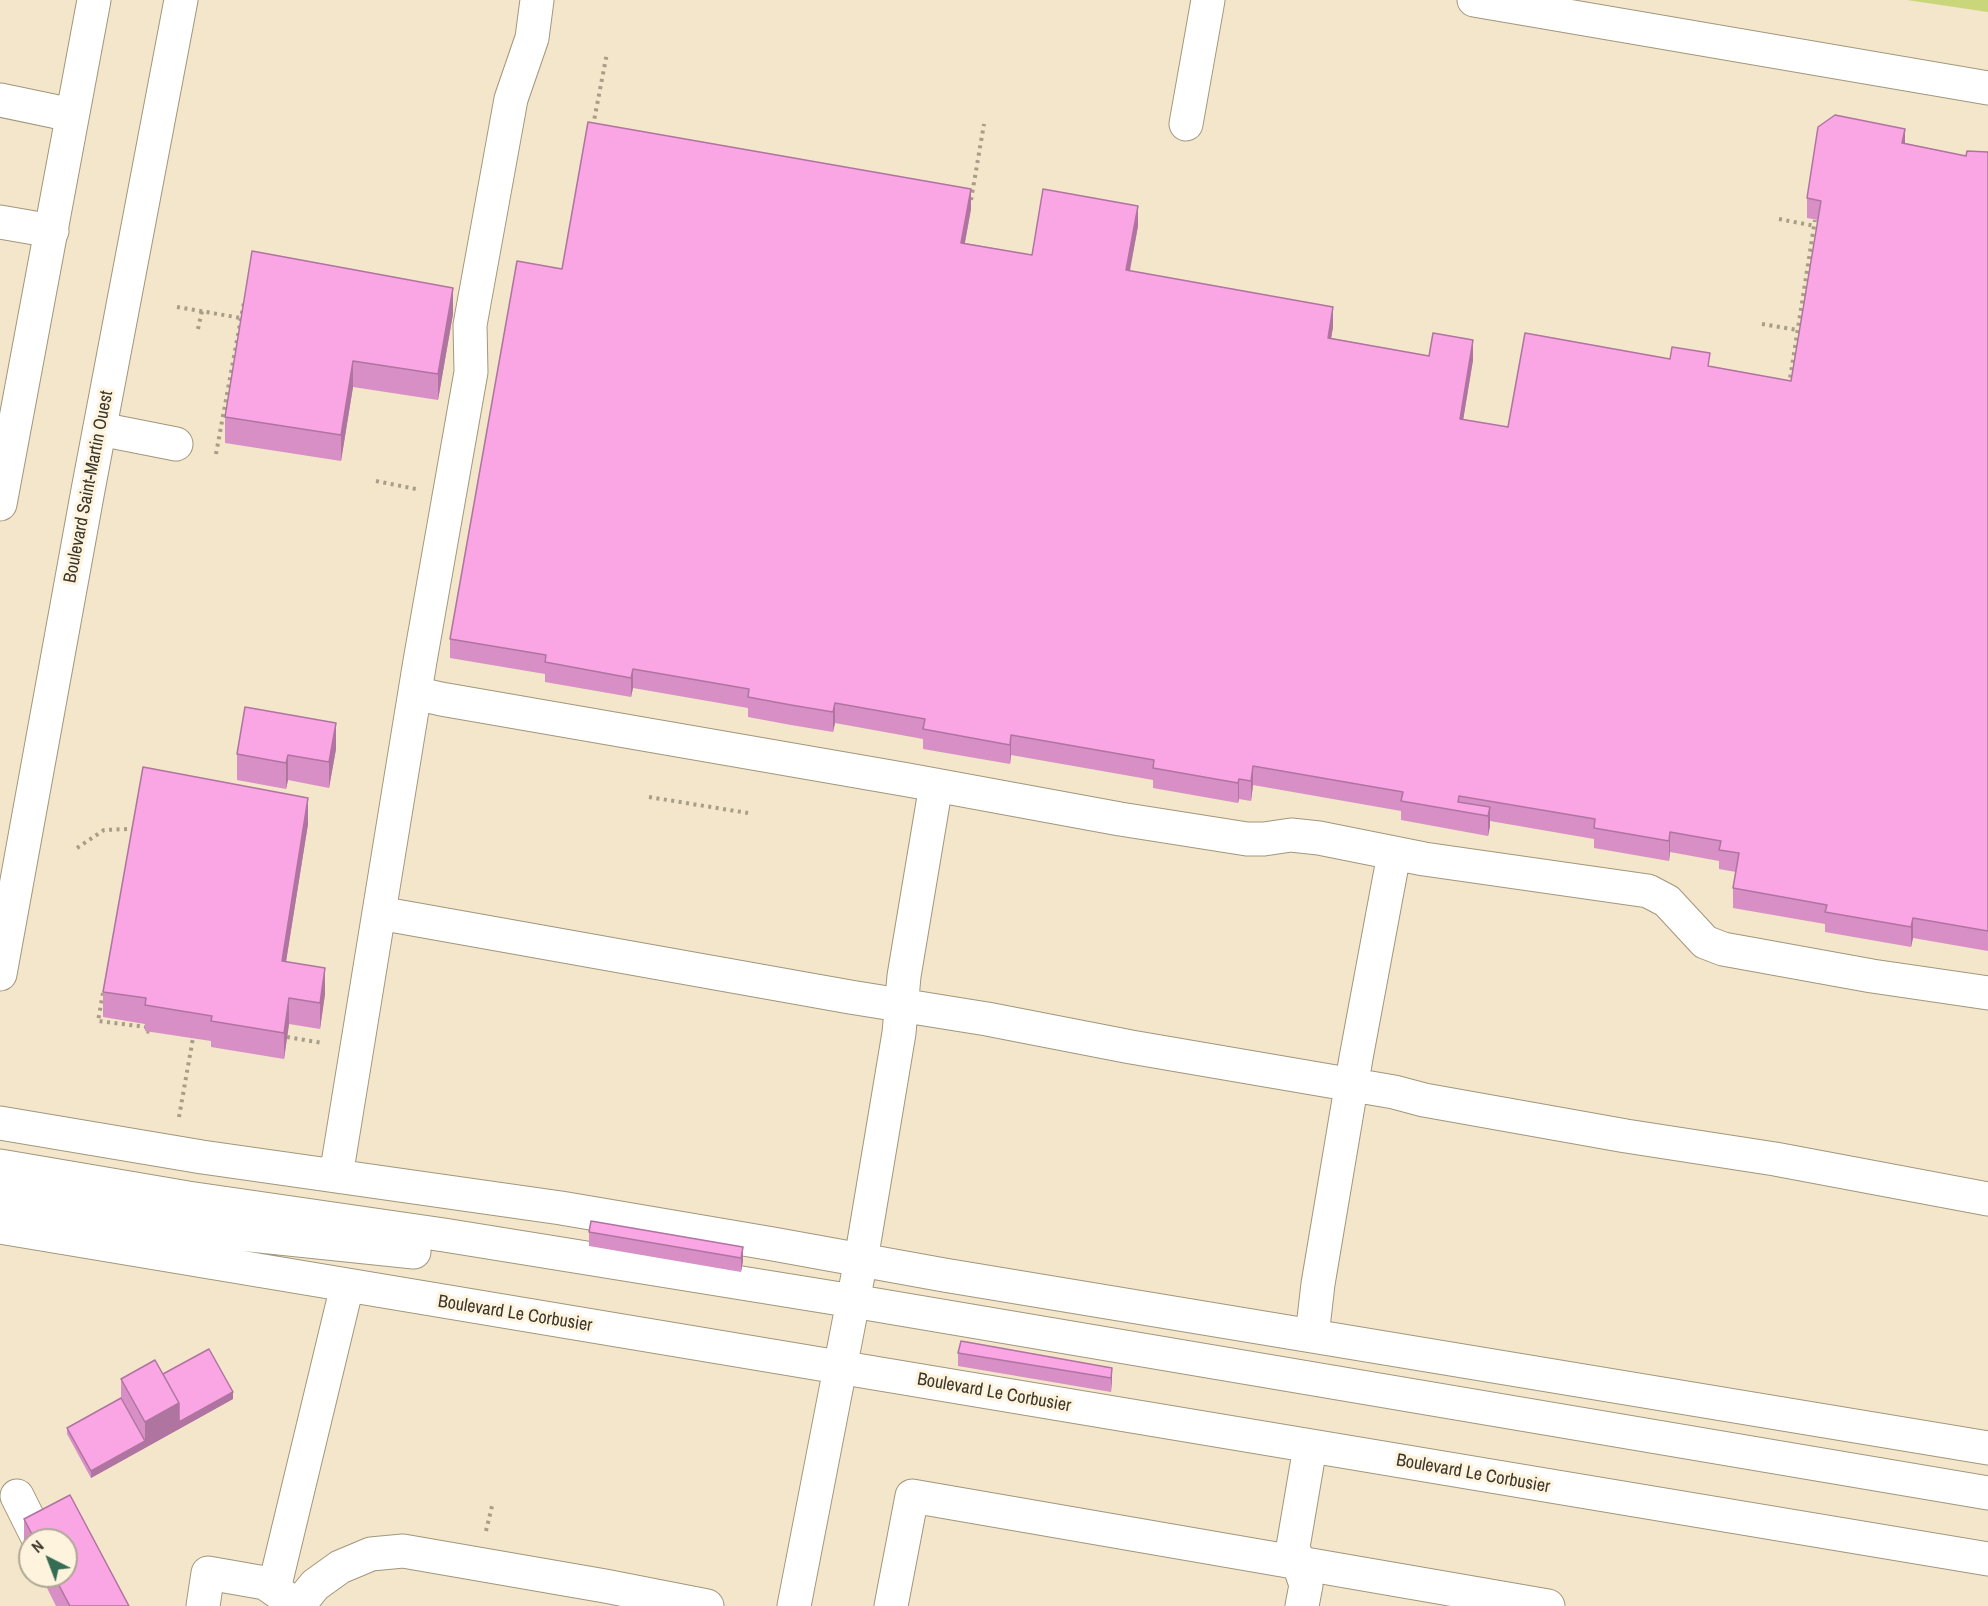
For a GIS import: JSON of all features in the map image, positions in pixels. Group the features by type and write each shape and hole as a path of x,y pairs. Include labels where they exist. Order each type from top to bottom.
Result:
{"street":[{"path":"0,504 94,0"},
{"name":"Boulevard Saint-Martin Ouest","path":"0,974 181,0"},
{"path":"336,1176 415,693 471,372 470,325 511,99 532,38 537,0"},
{"path":"1186,124 1208,0"},
{"path":"1474,0 1988,88"},
{"path":"0,100 72,116"},
{"path":"0,222 52,231"},
{"path":"100,429 176,444"},
{"path":"415,693 1219,835 1264,839 1291,835 1394,854 1648,891 1667,901 1705,942 1723,950 1988,993"},
{"path":"794,1606 861,1260 903,1005 904,976 936,785"},
{"path":"1312,1336 1318,1284 1351,1085 1394,854"},
{"path":"379,913 1394,1092 1424,1100 1626,1136 1774,1159 1988,1199"},
{"path":"0,1123 202,1157 561,1208 1988,1448"},
{"path":"0,1167 188,1198 444,1235 851,1312 1988,1514"},
{"path":"0,1195 212,1231 438,1255 851,1312 1988,1493"},
{"name":"Boulevard Le Corbusier","path":"0,1227 1988,1559"},
{"path":"290,1600 306,1457 346,1286"},
{"path":"1302,1606 1306,1585 1293,1547 1310,1447"},
{"path":"17,1496 33,1528"},
{"path":"891,1606 912,1496 1548,1606"},
{"path":"290,1600 315,1586 340,1567 371,1554 403,1551 594,1584 701,1606"},
{"path":"203,1606 208,1573 258,1581 290,1600"}],"path":[{"path":"592,127 607,52"},
{"path":"970,203 984,124"},
{"path":"1779,219 1815,226"},
{"path":"1788,388 1815,220"},
{"path":"216,454 243,319 245,297"},
{"path":"177,307 243,319"},
{"path":"198,329 202,310"},
{"path":"1762,324 1798,330"},
{"path":"649,797 748,813"},
{"path":"77,848 104,830 133,830 131,842"},
{"path":"104,987 98,1021 146,1027 146,1031 155,1032"},
{"path":"183,1036 202,1040"},
{"path":"287,1037 332,1044"},
{"path":"178,1124 193,1038"},
{"path":"488,1522 492,1506"}],"green space":[{"path":"1907,0 1988,0 1988,12"}],"building":[{"path":"1835,115 1905,129 1902,143 1966,156 1967,151 1988,152 1988,931 1913,918 1911,927 1825,912 1827,905 1733,888 1739,853 1719,850 1721,841 1670,832 1669,841 1594,828 1595,819 1459,796 1458,802 1490,807 1488,816 1401,801 1403,792 1253,766 1251,781 1239,779 1238,783 1153,768 1154,760 1011,735 1010,745 923,729 925,719 835,703 833,712 791,705 748,697 749,689 633,669 631,678 545,662 546,655 450,639 517,261 562,269 588,122 971,189 961,243 1032,255 1043,189 1138,206 1126,270 1333,307 1328,338 1429,356 1433,333 1473,340 1460,419 1508,427 1525,333 1670,359 1672,347 1710,353 1708,366 1791,381 1821,201 1807,198 1818,127"},
{"path":"252,251 453,288 438,374 353,361 341,435 225,417"},
{"path":"245,707 336,723 329,762 288,755 286,763 237,754"},
{"path":"143,767 308,798 282,961 325,968 320,1003 289,998 284,1033 211,1021 212,1016 145,1005 146,998 103,992"},
{"path":"591,1221 743,1247 741,1258 589,1232"},
{"path":"961,1341 1112,1368 1111,1378 958,1353"},
{"path":"209,1349 233,1392 179,1422 179,1403 163,1374"},
{"path":"155,1360 179,1403 145,1422 121,1379"},
{"path":"121,1398 145,1441 91,1471 67,1428"},
{"path":"70,1495 129,1606 70,1606 60,1588 78,1588 78,1528 29,1528 24,1519"}]}
